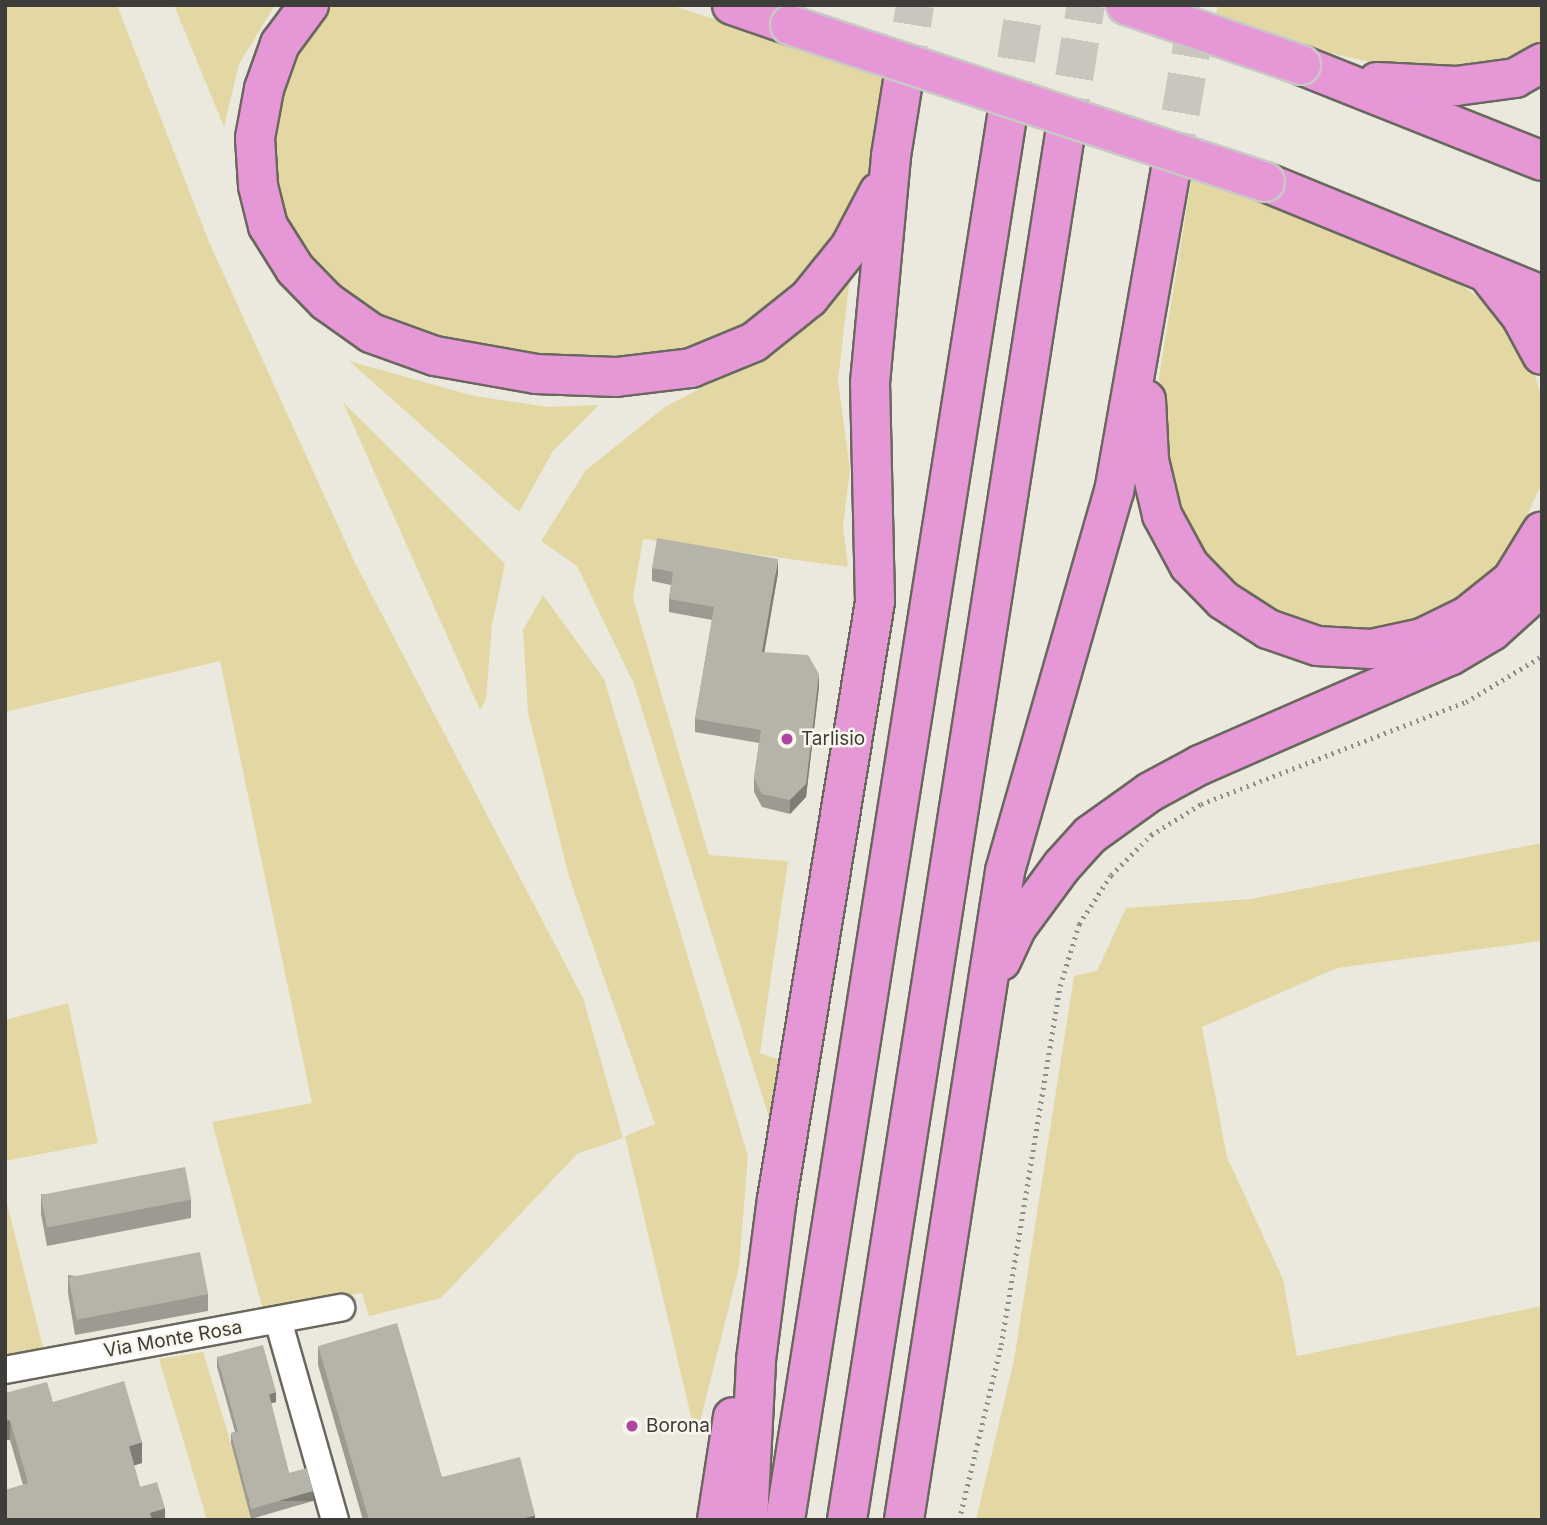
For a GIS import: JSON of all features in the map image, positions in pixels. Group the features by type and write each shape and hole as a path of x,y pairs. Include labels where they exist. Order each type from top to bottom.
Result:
{"highway":[{"path":"309,5 280,44 264,89 255,138 258,186 268,226 295,269 326,301 371,333 435,356 536,374 616,377 691,368 754,342 810,298 850,247 873,211 891,156"},
{"path":"732,5 1265,182 1542,295"},
{"path":"1126,5 1340,79 1542,161"},
{"path":"1340,79 1456,86 1515,78 1542,63"},
{"path":"748,1520 756,1360 777,1199 875,601 870,383 891,156 903,82"},
{"path":"785,1520 1007,116"},
{"path":"847,1520 1065,134"},
{"path":"904,1520 1005,871 1114,492 1154,279 1171,169"},
{"path":"1483,269 1521,316 1542,355"},
{"path":"1154,279 1144,411 1149,460 1162,515 1189,565 1223,600 1268,629 1317,646 1371,649 1422,638 1467,616 1512,580 1542,531"},
{"path":"984,1002 1017,927 1090,835 1150,792 1200,765 1450,656 1492,631 1542,586"},
{"path":"717,1520 732,1420 756,1360"}],"street":[{"name":"Via Monte Rosa","path":"5,1370 341,1308"},
{"path":"278,1320 335,1520"}],"path":[{"path":"959,1520 1001,1345 1060,986 1079,924 1111,874 1151,835 1201,804 1466,702 1542,656"}],"shaded area":[{"path":"5,5 117,5 209,242 355,563 583,998 623,1138 577,1154 441,1298 369,1316 362,1293 263,1310 212,1122 312,1103 220,661 5,712"},
{"path":"174,5 275,5 239,64 224,127"},
{"path":"331,5 671,5 887,76 871,163 859,200 828,252 789,296 743,330 686,352 622,365 538,360 375,324 287,241 267,183 284,64 319,14"},
{"path":"1218,5 1542,5 1542,47 1520,60 1473,73 1384,65 1307,48 1215,19"},
{"path":"1192,176 1276,203 1441,270 1490,306 1510,330 1533,368 1542,399 1541,485 1507,560 1463,601 1417,624 1334,634 1253,607 1181,534 1156,435 1159,377"},
{"path":"851,269 838,380 850,470 843,526 848,567 643,539 633,598 709,855 788,861 760,1053 780,1060 771,1124 634,684 577,566 541,541 586,470 665,407 786,344 829,303"},
{"path":"349,361 474,396 549,407 599,405 553,451 519,512"},
{"path":"343,402 505,564 492,625 486,699 480,710"},
{"path":"543,595 604,679 748,1156 739,1267 696,1438 625,1136 655,1124 569,877 528,713 523,630"},
{"path":"1542,843 1542,941 1337,968 1202,1027 1227,1157 1283,1279 1297,1356 1542,1306 1542,1520 976,1520 1014,1360 1074,976 1097,971 1126,908 1250,899"},
{"path":"68,1003 98,1143 5,1161 5,1020"},
{"path":"5,1195 44,1351 5,1358"},
{"path":"203,1352 252,1520 207,1520 159,1359"}],"building":[{"path":"657,538 778,559 762,652 808,655 819,674 806,784 790,800 762,794 754,778 761,730 695,719 714,607 669,599 673,572 652,568"},
{"path":"185,1167 191,1199 47,1227 41,1195"},
{"path":"200,1252 208,1294 77,1320 68,1278"},
{"path":"397,1323 442,1477 520,1457 535,1515 518,1520 369,1520 318,1346"},
{"path":"263,1345 276,1392 269,1394 289,1473 307,1468 313,1491 251,1509 231,1433 238,1432 217,1357"},
{"path":"124,1381 142,1442 129,1446 140,1487 157,1482 165,1508 150,1513 152,1520 5,1520 5,1490 28,1483 10,1420 5,1421 5,1393 47,1382 53,1402"}],"tunnel":[{"path":"903,81 915,5"},
{"path":"1007,116 1025,5"},
{"path":"1065,134 1086,5"},
{"path":"1171,169 1198,11"}],"place":[{"name":"Tarlisio","path":"787,739"},
{"name":"Borona","path":"632,1426"}]}
